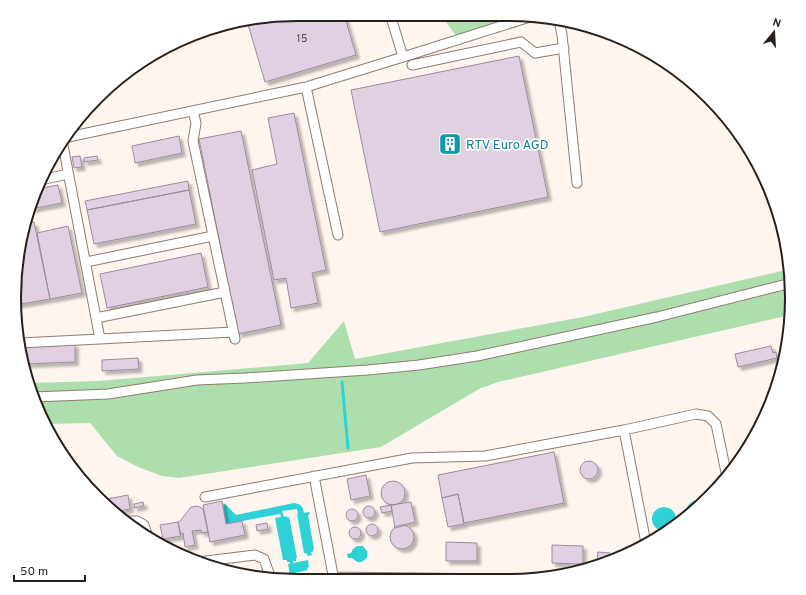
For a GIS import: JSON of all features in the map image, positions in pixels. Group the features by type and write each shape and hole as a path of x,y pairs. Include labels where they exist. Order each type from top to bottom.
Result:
{"street":[{"path":"392,21 403,57"},
{"path":"73,136 306,87 516,21"},
{"path":"560,26 564,48 577,183"},
{"path":"412,65 521,42 535,53 564,48"},
{"path":"306,87 338,235"},
{"path":"25,343 234,335 193,140 196,123 193,111"},
{"path":"63,151 100,339"},
{"path":"48,178 68,174"},
{"path":"86,262 213,236"},
{"path":"40,397 108,394 198,380 368,370 419,365 477,356 657,317 784,285"},
{"path":"96,318 225,292"},
{"path":"205,497 412,458 485,456 624,430 696,414 708,416 716,424 725,469"},
{"path":"624,430 645,538"},
{"path":"314,476 332,574"},
{"path":"135,521 144,525 145,528"},
{"path":"212,560 255,555 264,559 269,572"}],"green space":[{"path":"445,21 508,21 457,37"},
{"path":"784,271 785,298 784,316 498,382 479,389 381,447 179,478 162,476 138,467 117,456 90,423 52,424 35,383 99,381 308,363 344,321 355,359 583,317"}],"water":[{"path":"696,500 687,508 688,506"},
{"path":"294,503 301,506 304,513 309,512 310,514 308,515 314,551 311,552 312,555 308,556 304,553 297,509 282,511 284,517 287,516 288,519 289,516 297,558 296,561 293,561 293,563 308,560 308,570 295,574 290,574 288,564 290,564 290,562 283,560 275,518 281,517 280,514 226,524 222,505 225,504 236,515"},
{"path":"660,508 668,508 676,518 659,529 653,523 653,515"},
{"path":"357,546 363,546 367,551 367,558 362,562 357,562 352,558 348,558 347,554 351,553"}],"building":[{"path":"298,21 346,21 356,55 265,82 248,25"},
{"name":"RTV Euro AGD","path":"519,56 548,197 380,232 351,90"},
{"path":"294,113 326,270 312,273 318,303 291,308 286,278 274,280 252,170 277,164 268,118"},
{"path":"241,131 281,325 238,334 199,139"},
{"path":"179,136 182,153 135,163 132,146"},
{"path":"80,156 82,167 74,168 72,157"},
{"path":"97,156 98,160 84,162 84,158"},
{"path":"188,181 189,190 87,210 85,201"},
{"path":"58,185 62,203 36,208 44,188"},
{"path":"189,190 196,224 94,244 87,210"},
{"path":"34,222 50,299 21,304 23,261 31,223"},
{"path":"68,226 82,293 50,299 37,233"},
{"path":"201,253 208,287 107,308 100,274"},
{"path":"75,344 75,362 29,364 25,347"},
{"path":"771,346 773,353 776,352 777,358 738,367 735,354"},
{"path":"138,358 139,369 102,371 102,360"},
{"path":"554,452 564,503 464,523 458,494 442,498 438,475"},
{"path":"589,461 595,464 598,470 595,476 589,479 583,476 580,470 583,464"},
{"path":"366,475 370,496 351,500 347,479"},
{"path":"393,481 398,482 404,488 404,498 398,504 393,505 388,504 382,498 381,493 382,488 388,482"},
{"path":"458,494 464,524 448,527 442,498"},
{"path":"128,495 130,509 121,511 108,499"},
{"path":"222,501 226,524 242,521 245,535 210,542 203,505"},
{"path":"143,502 144,506 134,508 134,504"},
{"path":"411,502 415,522 395,528 391,505"},
{"path":"391,505 392,511 382,513 380,507"},
{"path":"198,506 203,509 208,532 202,533 201,530 192,531 195,545 185,547 183,533 180,534 178,522 191,507"},
{"path":"367,506 371,506 375,512 371,518 367,518 363,514 363,510"},
{"path":"350,509 354,509 358,515 354,521 350,521 346,517 346,513"},
{"path":"178,522 181,536 163,539 160,525"},
{"path":"267,523 268,529 257,531 256,525"},
{"path":"370,524 374,524 378,530 374,536 370,536 366,532 366,528"},
{"path":"402,525 407,526 413,532 413,542 407,548 402,549 397,548 391,542 390,537 391,532 397,526"},
{"path":"353,527 357,527 361,533 357,539 353,539 349,535 349,531"},
{"path":"446,542 477,543 477,561 446,561"},
{"path":"552,545 583,546 583,564 552,563"},
{"path":"598,552 610,553 610,554 597,559"}],"waterway":[{"path":"342,382 348,448"}],"place":[{"name":"RTV Euro AGD","path":"450,144"}]}
